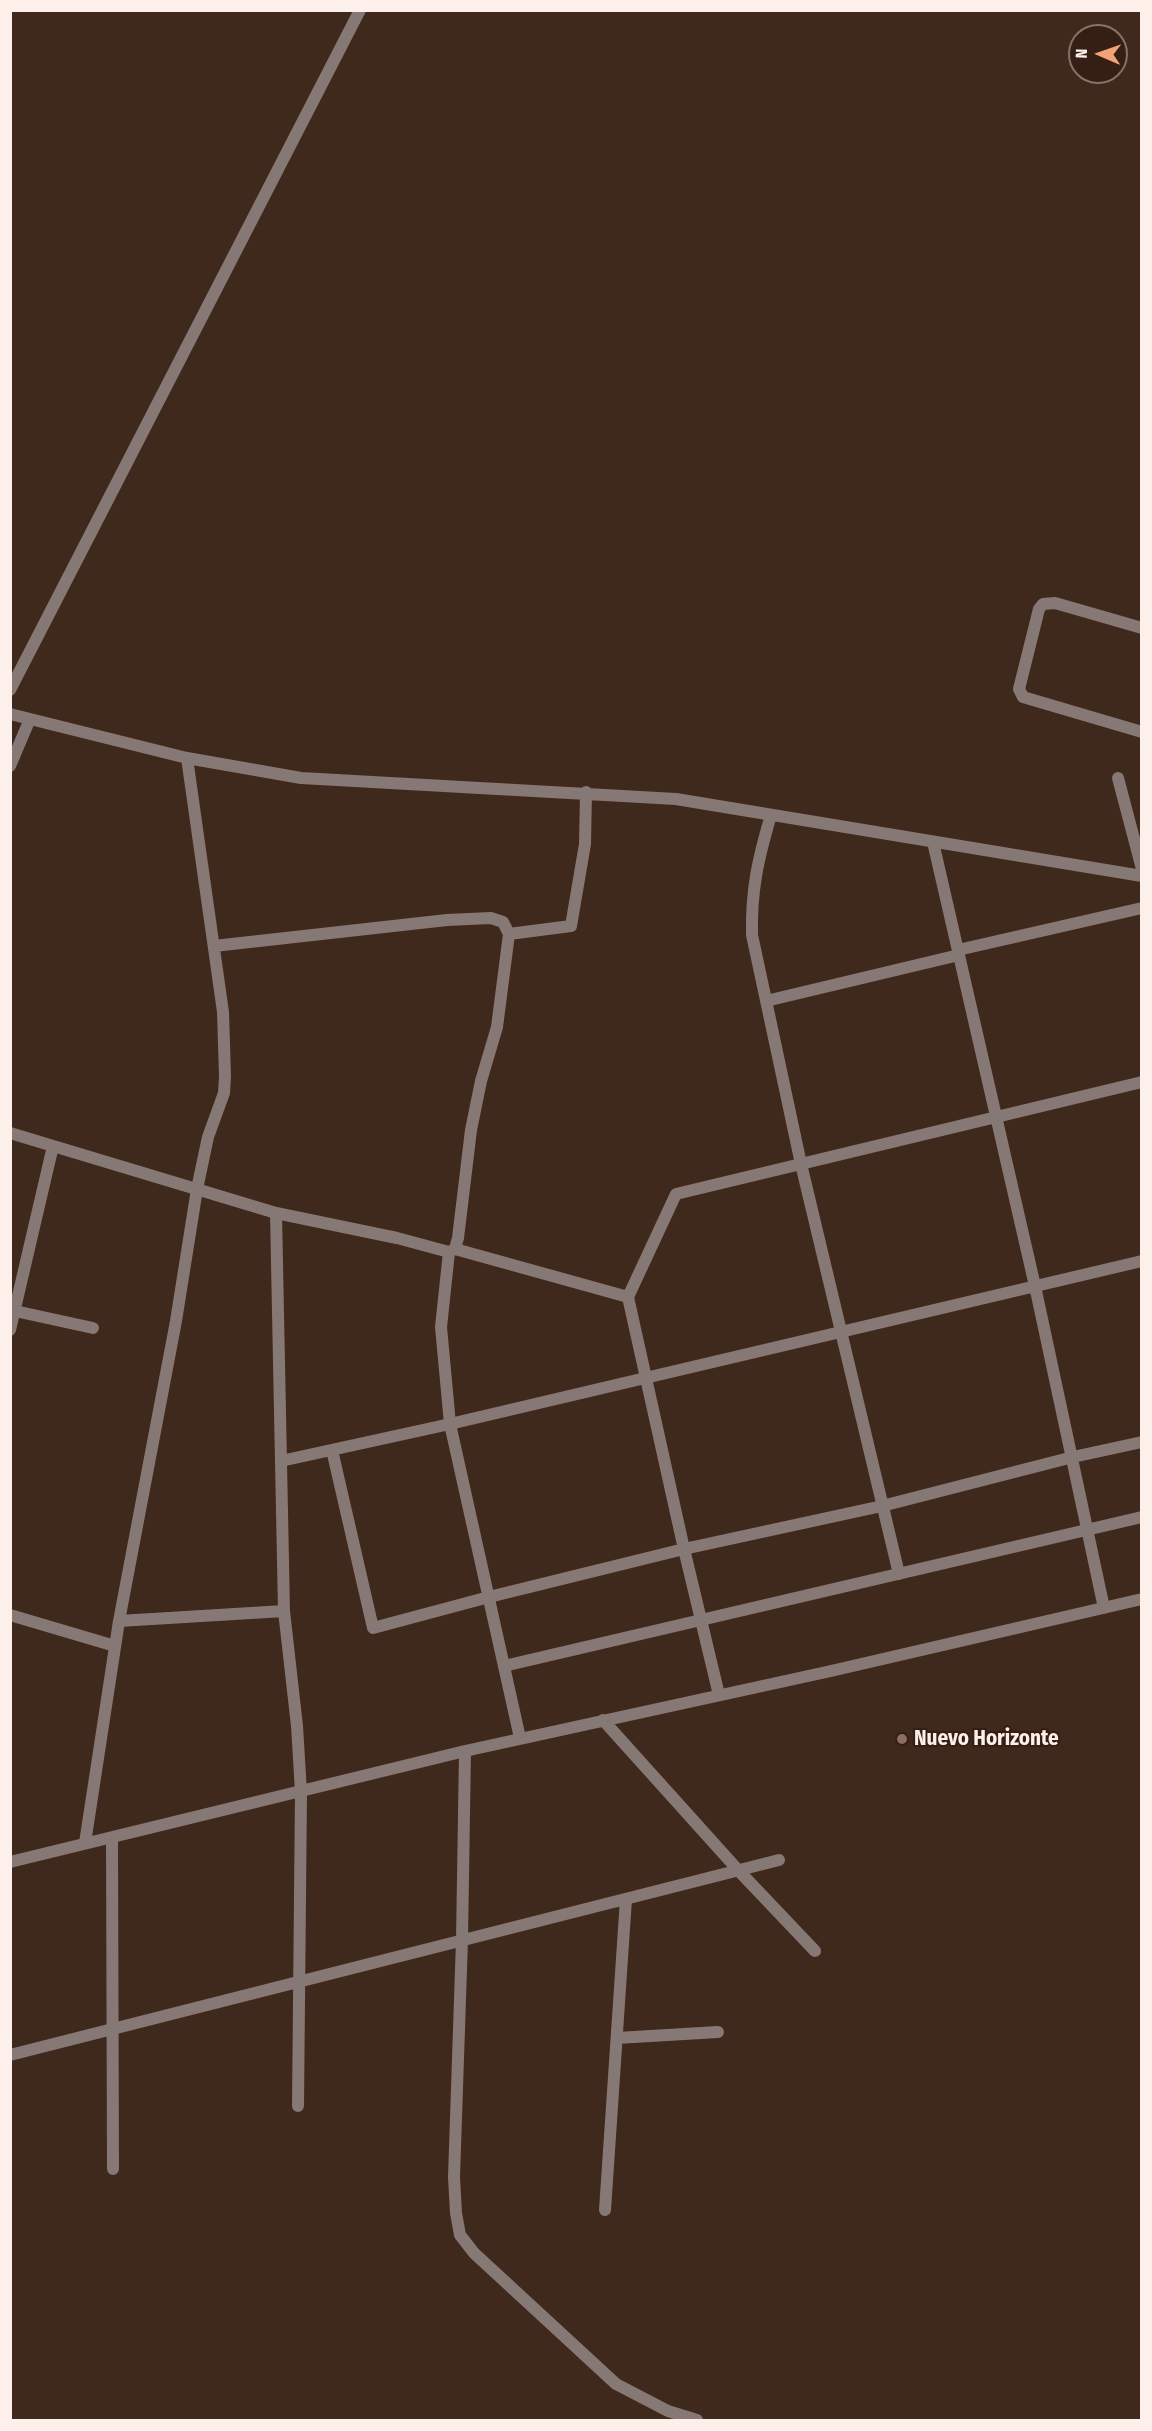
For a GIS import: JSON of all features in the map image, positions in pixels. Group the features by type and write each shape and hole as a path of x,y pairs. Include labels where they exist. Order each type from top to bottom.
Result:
{"street":[{"path":"10,690 360,10"},
{"path":"1142,628 1055,603 1043,604 1039,609 1019,689 1023,697 1142,732"},
{"path":"10,714 187,758 301,778 586,792 676,799 1142,876"},
{"path":"10,766 30,719"},
{"path":"85,1843 119,1621 176,1321 197,1189 208,1137 224,1093 223,1012 187,758"},
{"path":"1118,778 1142,869"},
{"path":"509,934 571,926 585,844 586,792"},
{"path":"771,815 757,862 751,900 752,935 801,1164 899,1574"},
{"path":"933,842 1035,1286 1104,1608"},
{"path":"766,1001 1142,908"},
{"path":"214,946 447,920 491,918 503,922 509,934 497,1027 481,1081 471,1130 459,1238 452,1251 441,1327 450,1424 520,1738"},
{"path":"719,1695 700,1620 628,1297 676,1194 1142,1082"},
{"path":"10,1133 276,1213 386,1235 628,1297"},
{"path":"10,1330 53,1146"},
{"path":"276,1213 284,1611 297,1726 300,1792 298,2106"},
{"path":"281,1461 450,1424 1142,1261"},
{"path":"15,1311 93,1328"},
{"path":"332,1450 373,1628 684,1548 882,1506 1073,1457 1142,1442"},
{"path":"504,1666 1142,1517"},
{"path":"10,1862 520,1738 1142,1599"},
{"path":"119,1621 284,1611"},
{"path":"10,1615 116,1646"},
{"path":"603,1720 738,1870 815,1951"},
{"path":"465,1751 462,1940 454,2177 460,2235 474,2253 616,2384 668,2411 697,2421"},
{"path":"112,1838 113,2169"},
{"path":"10,2055 779,1860"},
{"path":"605,2210 626,1899"},
{"path":"617,2038 718,2032"}],"place":[{"name":"Nuevo Horizonte","path":"902,1739"}]}
